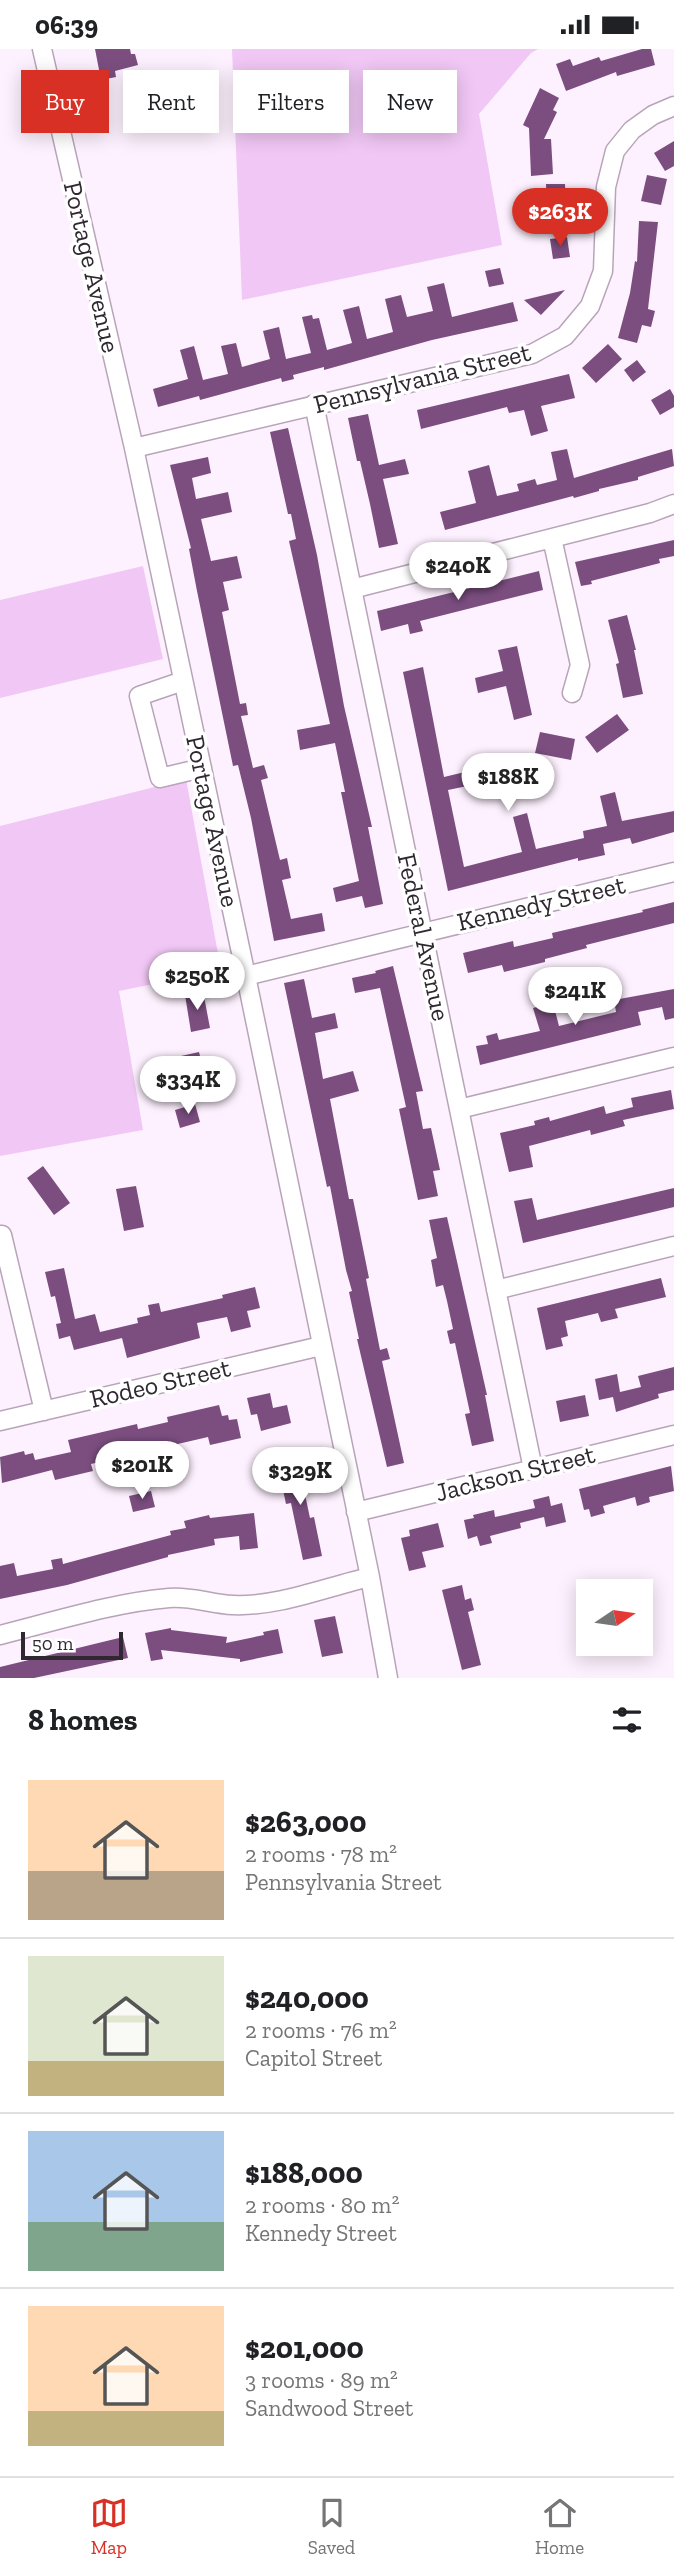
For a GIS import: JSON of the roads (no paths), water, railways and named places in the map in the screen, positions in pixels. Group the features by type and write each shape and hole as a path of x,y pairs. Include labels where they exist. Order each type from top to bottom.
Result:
{"street":[{"name":"Portage Avenue","path":"42,49 134,448 202,768 370,1577 388,1678"},
{"name":"Pennsylvania Street","path":"134,448 532,354 565,337 590,306 603,271 606,187 615,151 632,130 653,115 674,106"},
{"name":"Federal Avenue","path":"314,404 533,1469"},
{"path":"352,589 650,513 674,504"},
{"path":"552,538 580,665 572,693"},
{"path":"183,681 139,696 160,778 202,768"},
{"name":"Kennedy Street","path":"246,976 422,931 674,872"},
{"path":"459,1109 674,1057"},
{"path":"1,1235 44,1411"},
{"path":"496,1290 674,1246"},
{"name":"Rodeo Street","path":"0,1421 321,1346"},
{"name":"Jackson Street","path":"356,1511 674,1435"},
{"path":"0,1635 170,1597 232,1605 252,1604 370,1577"}]}
